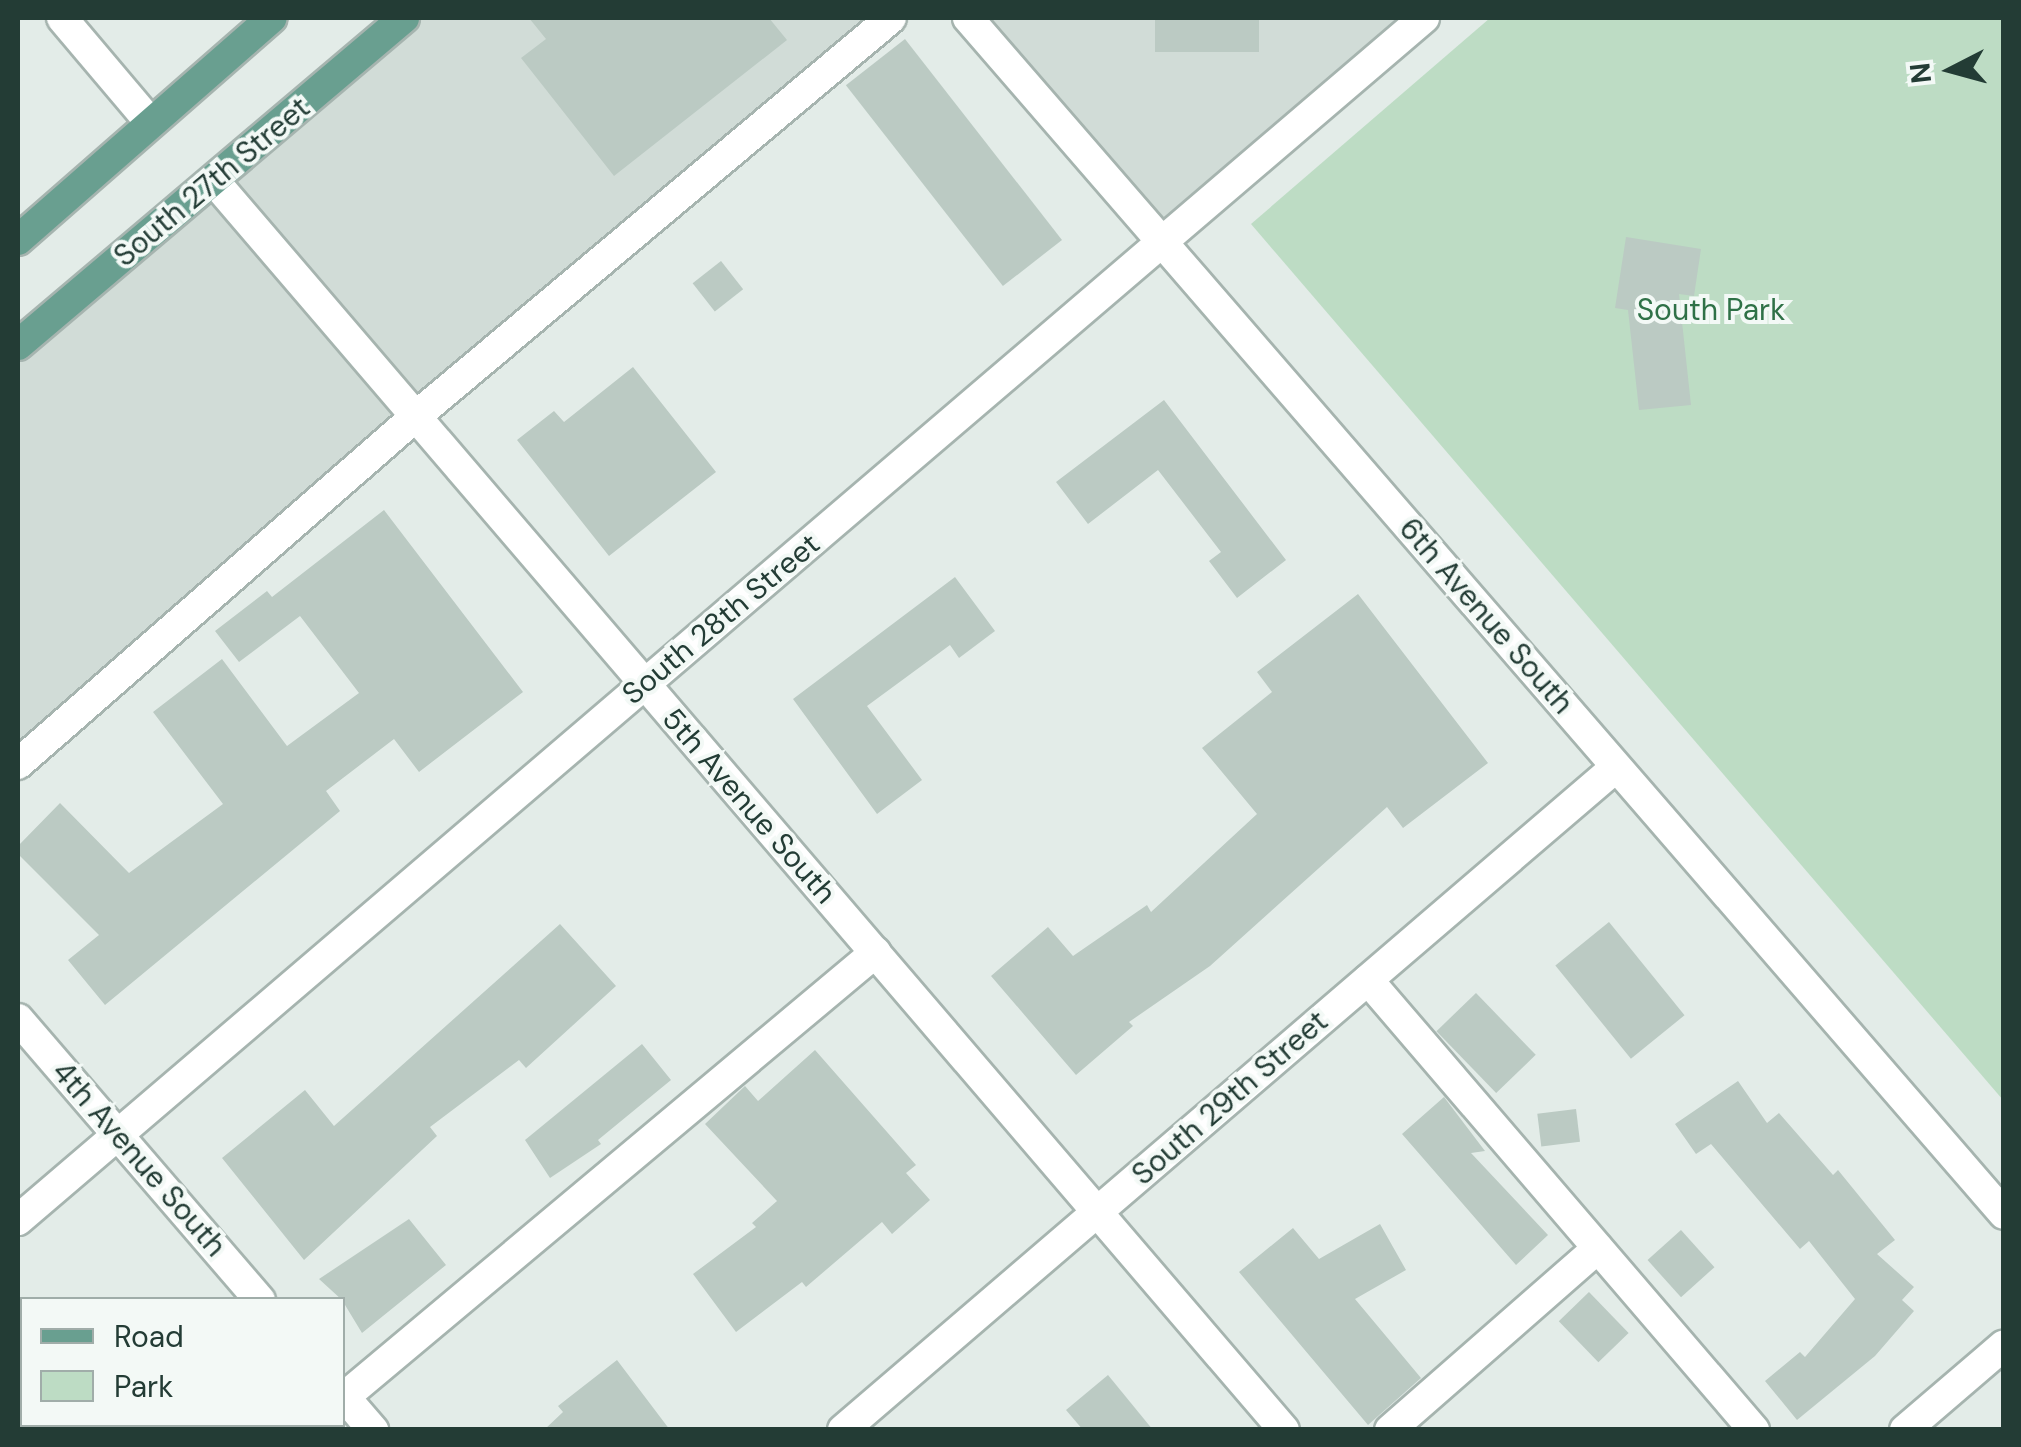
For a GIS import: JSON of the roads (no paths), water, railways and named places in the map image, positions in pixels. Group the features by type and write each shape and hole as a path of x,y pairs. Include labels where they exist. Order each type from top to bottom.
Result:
{"main road":[{"path":"18,240 272,18"},
{"name":"South 27th Street","path":"18,345 404,18"}],"street":[{"path":"62,18 150,122"},
{"path":"18,764 415,417 891,18"},
{"name":"6th Avenue South","path":"968,18 2004,1214"},
{"name":"South 28th Street","path":"18,1220 1424,18"},
{"name":"5th Avenue South","path":"214,182 1284,1430"},
{"name":"South 29th Street","path":"843,1430 1616,767"},
{"path":"345,1395 876,952"},
{"path":"1368,980 1754,1430"},
{"name":"4th Avenue South","path":"18,1019 257,1297"},
{"path":"1390,1430 1598,1248"},
{"path":"1905,1430 2004,1345"},
{"path":"345,1399 373,1430"}],"park label":[{"name":"South Park","path":"1711,310"}]}
